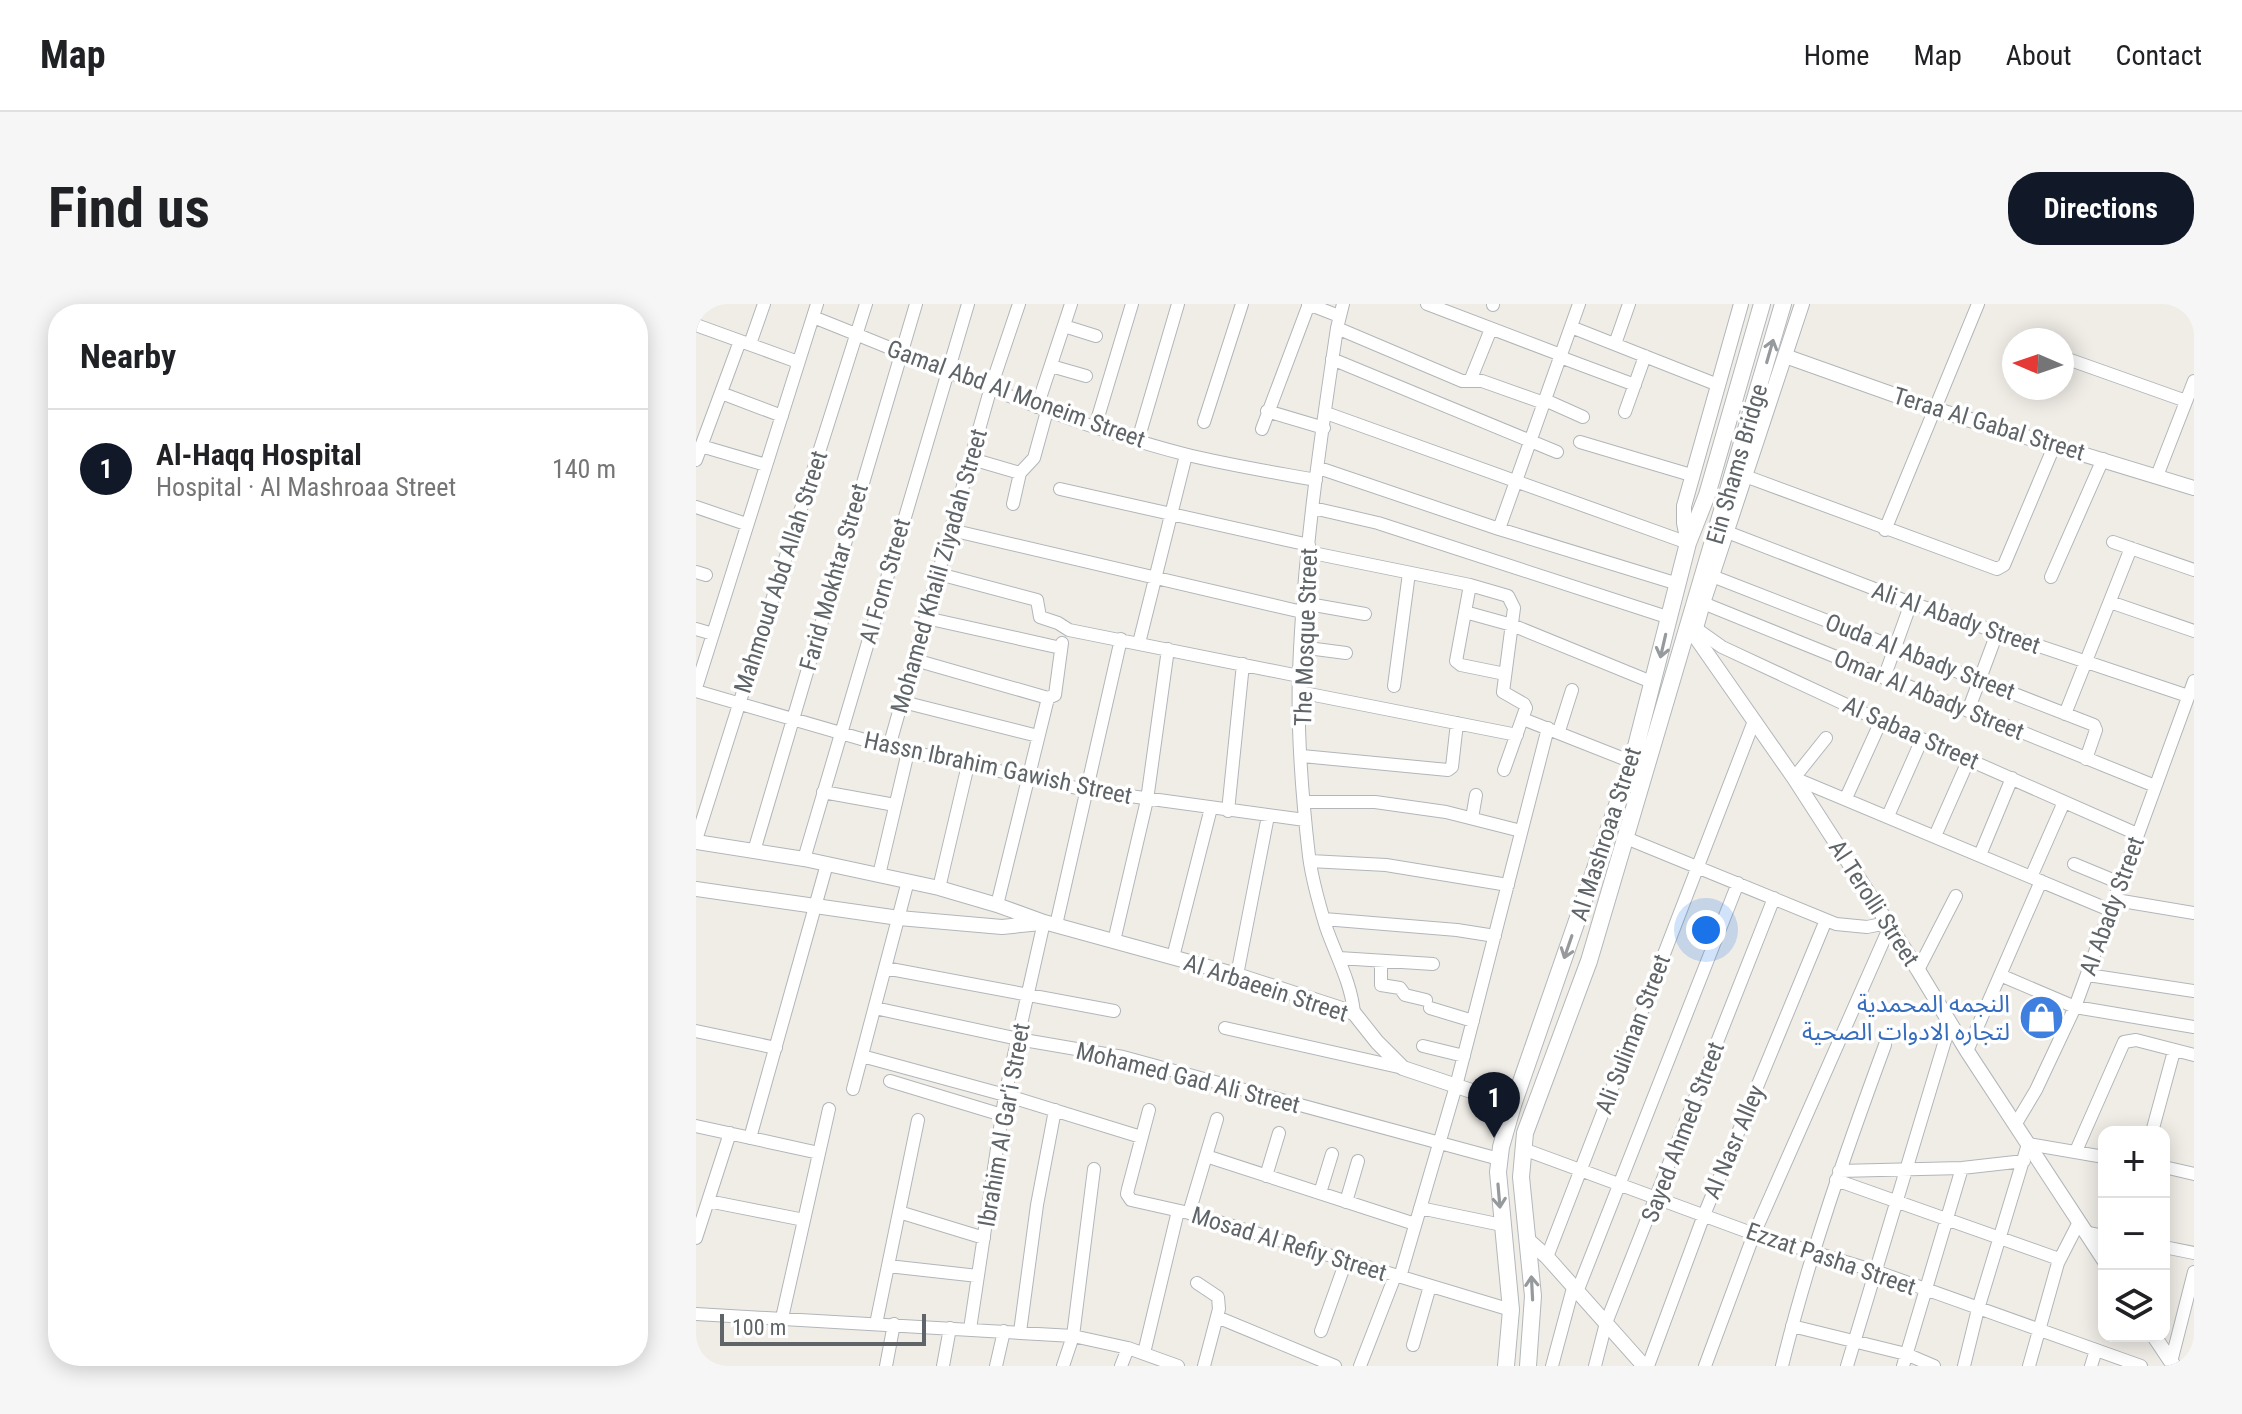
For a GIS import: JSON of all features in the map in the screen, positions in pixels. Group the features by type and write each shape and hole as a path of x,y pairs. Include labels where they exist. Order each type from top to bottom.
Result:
{"main road":[{"name":"Ein Shams Bridge","path":"1688,543 1707,495 1762,304"},
{"name":"Ein Shams Bridge","path":"1693,626 1783,304"},
{"name":"Al Mashroaa Street","path":"1506,1366 1511,1310 1497,1185 1499,1159 1513,1105 1632,762 1688,543"},
{"name":"Al Mashroaa Street","path":"1528,1366 1533,1316 1521,1177 1525,1133 1589,961 1693,626"}],"street":[{"path":"696,311 699,304"},
{"path":"696,460 721,393 764,304"},
{"name":"Mahmoud Abd Allah Street","path":"696,841 866,304"},
{"name":"Farid Mokhtar Street","path":"754,851 916,304"},
{"name":"Al Forn Street","path":"804,859 968,304"},
{"name":"Mohamed Khalil Ziyadah Street","path":"889,747 991,387 1019,304"},
{"path":"1013,504 1020,473 1034,458 1051,366 1071,304"},
{"path":"1095,427 1132,304"},
{"path":"1138,440 1178,304"},
{"path":"1204,422 1242,304"},
{"path":"1262,429 1308,304 1340,316 1462,381 1482,381 1583,417"},
{"path":"1427,304 1635,385"},
{"path":"1499,529 1579,304"},
{"path":"1615,344 1629,304"},
{"name":"Al Mashroaa Street","path":"1688,543 1684,506 1741,304"},
{"name":"Al Mashroaa Street","path":"1693,626 1712,576 1721,533 1745,476 1802,304"},
{"path":"1885,530 1978,304"},
{"path":"696,689 815,310"},
{"name":"Gamal Abd Al Moneim Street","path":"815,310 857,334 1042,409 1095,427 1186,455 1318,474 1678,584"},
{"name":"The Mosque Street","path":"1340,316 1308,548 1299,692 1310,861 1324,919 1352,992 1354,1013"},
{"path":"696,325 798,362"},
{"path":"1064,326 1096,336"},
{"path":"1571,327 1718,385"},
{"path":"1470,381 1491,329"},
{"path":"1625,412 1645,356"},
{"name":"Teraa Al Gabal Street","path":"1785,356 1934,409 2194,488"},
{"path":"1332,359 1557,452"},
{"path":"2074,361 2186,401"},
{"path":"1051,366 1086,376"},
{"path":"2157,476 2193,383"},
{"path":"721,393 782,416"},
{"path":"1267,411 1324,428"},
{"path":"1326,413 1688,543"},
{"path":"1580,442 1691,475"},
{"path":"1745,476 1992,569 2000,568 2055,444"},
{"path":"701,446 766,465"},
{"path":"1139,643 1186,455"},
{"path":"972,459 1020,473"},
{"path":"2051,577 2103,459"},
{"path":"1060,489 1508,596 1514,608 1503,692 1525,706 1504,770"},
{"path":"696,507 746,524"},
{"path":"1313,508 1378,523 1670,618"},
{"path":"951,530 1155,579 1303,608 1365,614"},
{"name":"Ali Al Abady Street","path":"1721,533 1911,603 2188,696"},
{"path":"2113,542 2194,570"},
{"path":"2065,714 2131,548"},
{"path":"1394,686 1409,573"},
{"path":"939,574 1037,600 1038,615 1064,628 1299,676"},
{"name":"Ouda Al Abady Street","path":"1712,576 2096,727 2086,759"},
{"path":"1470,585 1456,661 1461,665 1505,674"},
{"path":"2110,602 2194,631"},
{"name":"Omar Al Abady Street","path":"1703,603 2155,786"},
{"path":"1884,678 1911,603"},
{"path":"1465,612 1512,625 1654,683"},
{"path":"926,618 1061,648"},
{"name":"Al Terolli Street","path":"1693,626 1702,649 1794,778 2098,1251"},
{"name":"Al Sabaa Street","path":"1693,626 1722,647 2137,834"},
{"path":"915,660 1048,698 1055,695 1064,628"},
{"path":"696,629 713,634"},
{"path":"1968,711 1997,633"},
{"name":"Ibrahim Al Gar'i Street","path":"970,1329 1005,1095 1028,995 1086,790 1121,639"},
{"path":"1300,647 1346,653"},
{"path":"1114,941 1147,800 1168,649"},
{"path":"1228,811 1243,664"},
{"name":"Al Abady Street","path":"2015,1125 2036,1090 2088,975 2155,786 2188,715 2188,696 2194,681"},
{"name":"Hassn Ibrahim Gawish Street","path":"696,689 840,734 968,765 1147,800 1305,820"},
{"path":"1360,1366 1415,1224 1456,1086 1521,831 1554,730 1572,690"},
{"path":"1299,692 1517,735"},
{"path":"997,905 1048,698"},
{"path":"903,702 1038,736"},
{"path":"1523,719 1632,762"},
{"name":"Ali Suliman Street","path":"1547,1257 1754,721"},
{"path":"1846,798 1881,721"},
{"path":"1302,756 1448,770 1452,767 1457,723"},
{"path":"1826,738 1794,778 2036,879 2114,905 2194,913"},
{"path":"1888,816 1922,739"},
{"path":"879,875 908,752"},
{"path":"1935,836 1969,759"},
{"path":"939,888 968,765"},
{"path":"1980,855 2012,778"},
{"path":"823,792 895,805"},
{"path":"1472,818 1476,795"},
{"path":"1304,802 1375,802 1446,812 1521,831"},
{"path":"1967,1051 2000,975 2064,802"},
{"path":"1173,957 1211,808"},
{"path":"1237,975 1268,816"},
{"path":"1626,838 1826,920 1857,927 1888,924 1754,1234 1705,1366"},
{"name":"Al Arbaeein Street","path":"696,841 804,859 939,888 1050,924 1237,975 1354,1013 1403,1068 1513,1105"},
{"path":"1310,861 1386,865 1508,885"},
{"path":"750,1138 827,864"},
{"path":"2074,864 2120,883"},
{"path":"853,1089 908,881"},
{"path":"1552,1366 1575,1290 1738,883"},
{"name":"Al Arbaeein Street","path":"696,889 899,918 1002,927 1050,924"},
{"path":"1918,970 1956,896"},
{"name":"Sayed Ahmed Street","path":"1595,1366 1606,1323 1774,898"},
{"path":"1324,919 1495,936"},
{"name":"Al Nasr Alley","path":"1640,1364 1826,920"},
{"path":"1339,958 1433,964"},
{"path":"1381,961 1381,985 1400,988 1405,995 1473,1021"},
{"path":"885,968 1114,1011"},
{"path":"2000,975 2075,1007 2194,1027"},
{"path":"2088,975 2194,991"},
{"name":"Mohamed Gad Ali Street","path":"875,1008 1018,1039 1123,1057 1499,1159"},
{"path":"1847,1366 1950,1024"},
{"path":"1225,1028 1403,1068"},
{"path":"696,1031 776,1048"},
{"path":"2076,1151 2121,1045 2128,1040 2194,1055"},
{"path":"1782,1366 1813,1252 1885,1045"},
{"path":"1423,1046 1464,1056"},
{"path":"2154,1126 2174,1051"},
{"path":"862,1056 1005,1095 1141,1137 1149,1110"},
{"path":"890,1081 1002,1115"},
{"path":"782,1318 829,1109"},
{"path":"1020,1332 1037,1205 1055,1110"},
{"path":"1144,1353 1184,1212 1217,1119"},
{"path":"876,1324 918,1120"},
{"path":"696,1126 819,1153"},
{"path":"696,1238 730,1133"},
{"path":"1266,1176 1279,1133"},
{"name":"Mosad Al Refiy Street","path":"1141,1137 1128,1197 1511,1310"},
{"path":"1964,1366 2028,1144 2098,1156"},
{"name":"Ezzat Pasha Street","path":"1523,1149 1754,1234 1875,1271 2141,1366"},
{"path":"1320,1193 1332,1154"},
{"path":"1206,1156 1415,1224"},
{"path":"1346,1202 1358,1161"},
{"path":"1838,1175 2024,1161"},
{"path":"1904,1360 1962,1168"},
{"path":"1063,1366 1073,1336 1094,1169"},
{"path":"2170,1170 2194,1172"},
{"path":"1838,1175 1896,1201 2059,1259"},
{"path":"708,1201 804,1220"},
{"path":"1420,1208 1502,1225"},
{"path":"899,1212 984,1238"},
{"path":"2029,1366 2059,1259 2082,1227 2098,1234"},
{"path":"1528,1240 1547,1257 1640,1364"},
{"path":"2170,1248 2194,1253"},
{"path":"1321,1331 1346,1261"},
{"path":"888,1266 978,1276"},
{"path":"2172,1364 2194,1272"},
{"path":"1197,1283 1218,1297 1217,1317 1204,1366"},
{"path":"1413,1345 1430,1286"},
{"path":"696,1314 1073,1336 1128,1348 1178,1366"},
{"path":"1217,1317 1335,1366"},
{"path":"886,1366 894,1324"},
{"path":"1792,1326 1934,1366"},
{"path":"943,1366 950,1328"},
{"path":"996,1366 1004,1331"},
{"path":"2158,1342 2172,1364"},
{"path":"1121,1366 1128,1348"},
{"path":"2091,1366 2096,1350"}],"place":[{"name":"النجمه المحمدية لتجاره الادوات الصحية","path":"2041,1018"},
{"name":"Al-Haqq Hospital","path":"1494,1138"}]}
